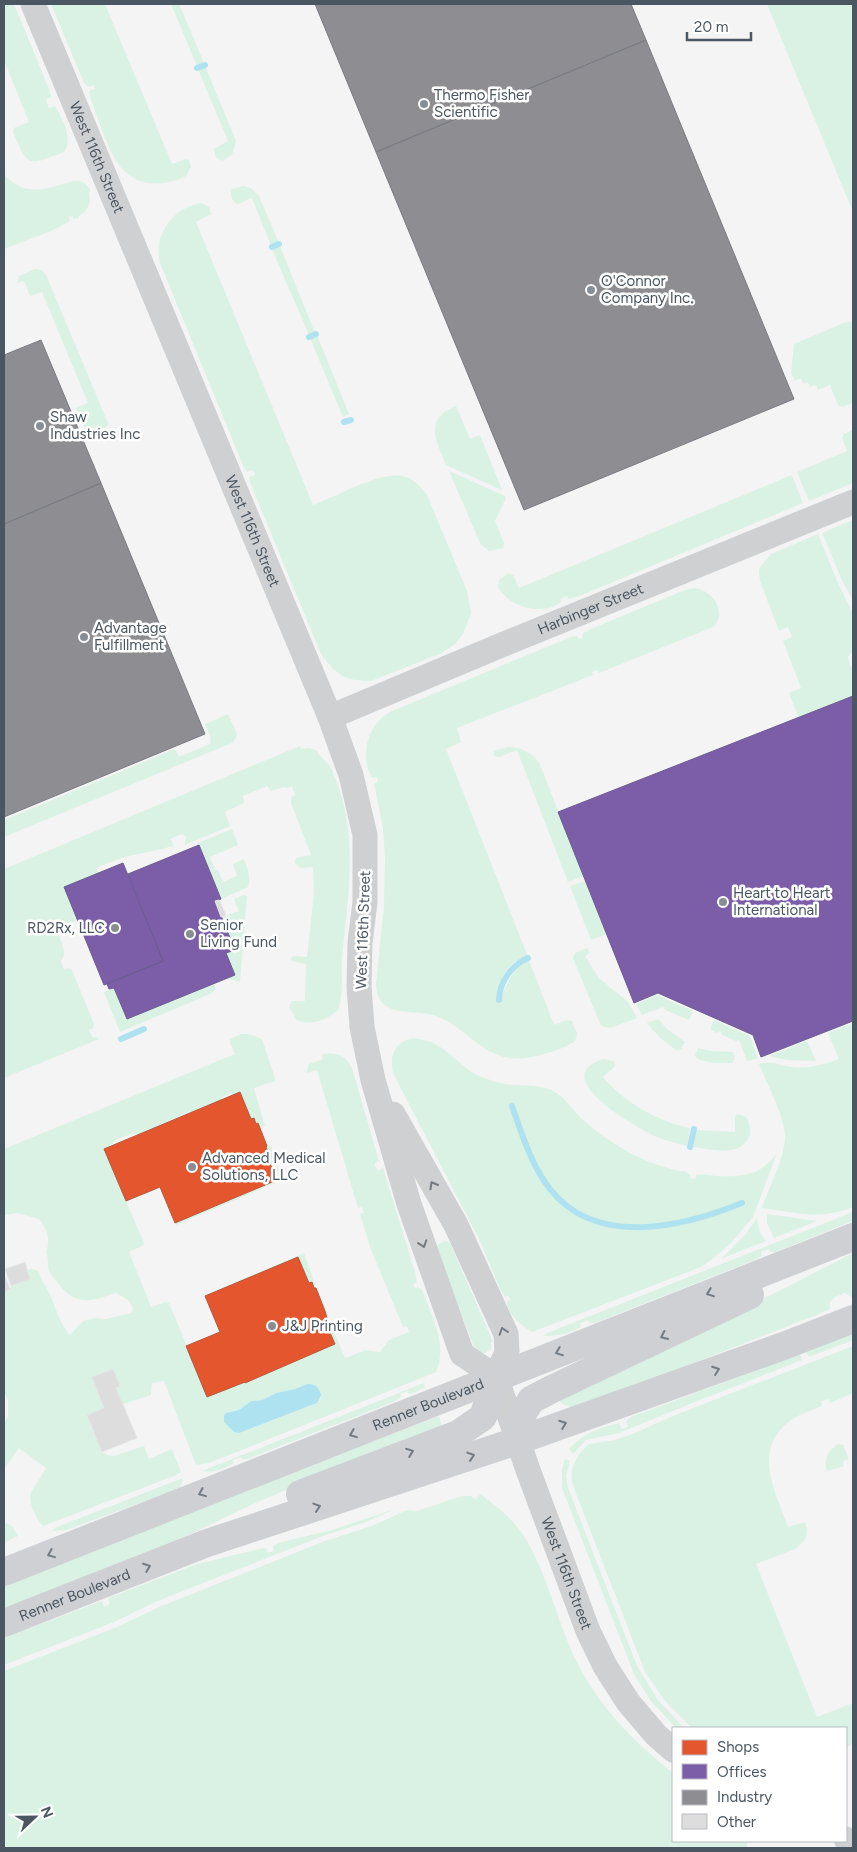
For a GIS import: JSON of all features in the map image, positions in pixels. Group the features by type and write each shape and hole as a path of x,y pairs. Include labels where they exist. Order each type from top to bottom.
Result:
{"main road":[{"name":"Renner Boulevard","path":"4,1572 853,1237"},
{"path":"517,1441 522,1415 531,1400 770,1286 795,1260"},
{"name":"Renner Boulevard","path":"4,1623 207,1543 517,1441 786,1345 853,1319"},
{"path":"207,1543 237,1521 266,1507 458,1434 484,1417 496,1377"}],"street":[{"name":"West 116th Street","path":"33,4 330,718 351,775 364,835 366,867 365,902 360,943 359,987 362,1027 373,1080 409,1204 462,1354 496,1377 517,1441 588,1631 605,1666 628,1702 656,1735 672,1749"},
{"name":"Harbinger Street","path":"330,718 504,644 853,502"},
{"name":"West 116th Street","path":"373,1080 456,1225 506,1334 507,1352 496,1377"}],"green space":[{"path":"4,4 14,4 49,89 51,97 46,99 49,108 55,106 66,129 68,141 64,152 43,160 31,161 26,158 13,132 14,128 29,122 4,60"},
{"path":"51,4 105,4 172,164 186,159 189,160 191,167 186,176 167,182 148,183 131,176 117,162 106,141 91,100 89,91 95,89 94,85 88,87 84,83"},
{"path":"171,4 179,4 204,63 197,66"},
{"path":"767,4 853,4 853,212"},
{"path":"205,66 236,141 232,155 222,161 216,157 214,149 228,141 198,69"},
{"path":"4,173 15,184 37,190 81,181 91,191 89,192 90,200 88,206 79,218 74,219 72,215 69,217 70,221 51,231 4,249"},
{"path":"243,186 251,188 259,196 279,243 271,246 252,198 238,204 233,200 231,196 232,189"},
{"path":"201,203 209,207 211,214 196,222 313,505 372,480 396,476 412,480 427,495 467,591 471,613 463,634 455,644 440,654 371,681 344,677 333,669 321,654 251,485 249,477 255,475 253,470 247,472 244,468 160,263 160,242 167,224 182,210"},
{"path":"280,246 315,333 309,335 272,249"},
{"path":"35,269 42,270 46,275 108,423 107,427 91,434 86,430 76,408 88,403 42,292 30,296 24,281 17,283 19,276"},
{"path":"846,322 853,322 853,403 842,407 838,405 830,385 818,390 816,385 810,387 808,382 803,384 801,378 795,381 791,373 794,344"},
{"path":"317,335 349,414 343,417 310,338"},
{"path":"456,406 470,439 480,435 502,490 446,465 436,439 436,424 439,417"},
{"path":"853,430 853,483 809,501 797,472 847,451 842,438 844,434"},
{"path":"449,471 505,496 506,498 495,521 504,543 503,548 489,551 481,545"},
{"path":"792,475 803,503 577,597 568,599 567,596 560,599 561,602 554,606 545,609 527,608 510,600 498,587 499,580 508,573 513,575 519,588"},
{"path":"853,520 853,601 822,533"},
{"path":"818,534 853,614 853,651 848,657 853,668 853,696 799,718 789,693 801,688 783,641 792,637 788,627 779,631 760,581 759,572 760,567 771,554"},
{"path":"694,588 700,589 712,597 719,609 717,621 713,627 599,673 597,670 592,672 593,675 457,728 461,742 446,749 528,957 516,961 506,972 498,987 497,1000 514,972 529,960 554,1025 567,1020 572,1021 577,1034 575,1041 543,1054 525,1058 509,1058 489,1051 446,1020 427,1014 389,1008 378,995 376,984 384,906 385,858 383,828 374,783 378,782 377,777 372,778 366,760 368,740 377,723 392,711 571,637 583,638 582,634 591,629"},
{"path":"228,714 237,734 232,743 4,837 4,820 175,749 179,757 210,744 211,738 205,724"},
{"path":"300,746 301,749 316,750 332,770 341,793 346,817 350,863 342,958 342,991 338,1010 324,1019 307,1022 296,1019 289,1007 292,1001 305,1001 306,964 291,961 291,958 294,956 307,957 314,892 313,867 300,868 295,862 296,858 311,855 291,803 291,797 295,795 292,786 271,791 267,786 243,796 244,803 225,812 230,826 185,845 186,837 182,834 170,839 174,846 121,858 96,868 98,873 78,920 56,928 64,950 61,961 64,970 68,968 72,970 94,1024 93,1028 89,1030 93,1038 99,1039 4,1078 4,869"},
{"path":"508,747 526,751 540,764 583,876 568,882 517,750 499,757 494,756 494,751"},
{"path":"232,829 238,845 210,857 215,870 218,870 223,882 237,876 233,864 244,859 249,873 249,884 248,887 221,899 198,843"},
{"path":"585,881 606,934 591,940 570,886"},
{"path":"243,895 247,896 240,982 227,978 226,953 235,949 222,917 239,911 234,899"},
{"path":"587,948 590,953 585,956 599,978 628,1002 637,1018 610,1028 601,1026 573,958 575,953"},
{"path":"214,984 216,989 210,994 120,1032 104,992 114,988 127,1019"},
{"path":"657,995 693,1011 689,1020 665,1010 663,1007 642,1015 636,1004"},
{"path":"658,1019 668,1030 685,1042 681,1049 678,1051 669,1045 647,1023"},
{"path":"714,1020 750,1036 758,1058 747,1061 739,1040 736,1041 722,1035 720,1031 717,1033 710,1029"},
{"path":"853,1023 853,1207 819,1214 762,1208 780,1162 785,1143 785,1134 778,1108 759,1064 771,1063 791,1067 809,1067 839,1059 828,1033"},
{"path":"241,1034 249,1034 262,1039 275,1081 254,1088 265,1126 260,1128 254,1118 251,1119 241,1093 233,1096 231,1093 221,1098 222,1100 191,1113 190,1111 140,1134 120,1138 104,1150 144,1243 144,1245 129,1252 151,1307 166,1302 169,1303 208,1397 246,1383 334,1345 324,1319 327,1318 325,1310 345,1358 366,1350 380,1352 389,1340 409,1332 407,1326 403,1327 370,1247 360,1214 364,1213 362,1207 358,1208 317,1070 306,1073 309,1064 323,1059 321,1055 335,1054 343,1057 352,1068 379,1161 374,1164 378,1171 383,1168 415,1272 417,1282 413,1284 415,1288 418,1287 422,1290 434,1320 440,1351 436,1372 209,1463 196,1465 164,1381 152,1383 151,1395 123,1404 116,1388 120,1386 112,1369 92,1377 104,1408 102,1452 110,1456 117,1455 144,1446 149,1459 172,1449 181,1472 43,1526 33,1511 30,1497 46,1468 19,1448 4,1469 4,1424 8,1416 8,1401 4,1390 4,1292 10,1289 11,1286 30,1279 27,1270 39,1271 60,1320 70,1335 83,1321 95,1318 106,1319 131,1313 133,1308 128,1300 116,1293 101,1298 80,1300 67,1293 61,1287 48,1269 46,1252 47,1234 39,1219 17,1213 4,1215 4,1149 235,1054 230,1039","holes":["307,1384 317,1403 245,1431 226,1413 239,1410 251,1401 262,1400 276,1393"]},
{"path":"414,1038 432,1042 471,1072 484,1078 512,1085 543,1087 555,1092 582,1119 617,1146 657,1165 686,1172 690,1175 690,1178 695,1179 696,1175 735,1176 750,1174 771,1161 777,1153 753,1217 730,1244 701,1267 532,1332 519,1323 509,1311 507,1301 510,1300 508,1296 505,1297 500,1289 480,1241 394,1075 392,1057 394,1051 402,1043"},
{"path":"807,1041 816,1061 787,1060 769,1056"},
{"path":"698,1048 711,1051 733,1052 735,1059 732,1063 713,1063 697,1059 695,1055"},
{"path":"603,1059 614,1061 615,1066 603,1077 631,1103 654,1116 690,1128 687,1146 647,1132 632,1124 601,1101 590,1089 585,1078 588,1067"},
{"path":"738,1114 746,1117 750,1128 748,1139 743,1145 731,1150 693,1147 696,1130 735,1132 735,1116"},
{"path":"271,1145 282,1180 176,1225 176,1223 277,1181 266,1154 266,1147"},
{"path":"853,1212 853,1221 775,1252 770,1252 769,1249 761,1252 762,1256 752,1261 595,1323 590,1323 588,1320 580,1323 581,1327 572,1331 558,1335 543,1336 547,1333"},
{"path":"767,1214 817,1221 774,1238 767,1223"},
{"path":"757,1218 760,1233 766,1241 721,1259 745,1235"},
{"path":"445,1241 450,1243 493,1342 491,1342 491,1349 485,1353 481,1353 474,1347 437,1250 438,1244"},
{"path":"304,1253 316,1287 314,1288 312,1282 309,1283 298,1257 206,1295"},
{"path":"853,1253 853,1298 845,1293 835,1297 830,1302 830,1309 586,1405 569,1407 560,1402 560,1399 572,1390 781,1290"},
{"path":"853,1333 853,1340 809,1357 806,1352"},
{"path":"853,1346 853,1393 830,1403 828,1399 821,1401 822,1406 794,1418 781,1430 773,1442 769,1456 770,1470 777,1499 788,1527 805,1522 806,1537 795,1549 756,1564 817,1717 853,1703 853,1743 847,1747 847,1727 691,1727 665,1701 645,1672 572,1483 572,1472 581,1452 589,1444 615,1440 630,1435 673,1416"},
{"path":"800,1354 802,1360 619,1433 586,1440 573,1454 569,1449 580,1439 598,1429 619,1423 622,1429 628,1427 626,1421 631,1417"},
{"path":"424,1383 425,1387 414,1393 409,1394 407,1391 400,1394 401,1397 393,1402 247,1459 242,1459 241,1457 233,1460 234,1463 219,1470 211,1472 202,1471"},
{"path":"439,1416 443,1429 279,1493 191,1534 4,1609 4,1585"},
{"path":"838,1444 843,1445 849,1459 843,1461 844,1466 827,1471 827,1456"},
{"path":"565,1459 570,1461 566,1475 568,1488 637,1666 658,1700 683,1727 675,1727 650,1700 634,1674 562,1488 562,1470"},
{"path":"183,1478 178,1489 66,1530 51,1531 57,1527"},
{"path":"480,1494 496,1506 519,1529 536,1558 568,1643 594,1691 605,1707 630,1735 672,1772 672,1842 747,1842 747,1848 4,1848 4,1671 117,1627 159,1607 325,1541 374,1525 407,1510 417,1511 462,1496 471,1496 476,1500"},
{"path":"395,1509 366,1522 323,1536 155,1602 114,1622 4,1665 4,1638 102,1601 104,1607 110,1604 108,1599 111,1597 197,1564 259,1549 266,1548 268,1553 274,1551 273,1546 278,1543 332,1530"},
{"path":"4,1522 12,1526 18,1536 4,1543"}],"water":[{"path":"307,1384 318,1388 321,1395 317,1403 239,1433 234,1432 224,1422 224,1415 226,1413 239,1410 251,1401 262,1400 276,1393"}],"building: Shops":[{"name":"Advanced Medical Solutions, LLC","path":"240,1092 251,1119 254,1118 256,1124 258,1123 269,1153 266,1154 277,1180 175,1223 160,1187 126,1201 104,1149"},
{"name":"J&J Printing","path":"298,1257 309,1283 312,1282 314,1288 316,1288 327,1318 324,1319 335,1344 245,1383 207,1397 186,1346 220,1332 205,1296"}],"building: Offices":[{"name":"Heart to Heart International","path":"853,696 853,1021 761,1057 753,1035 658,993 634,1003 558,812"},
{"name":"Senior Living Fund","path":"199,845 221,899 215,901 235,950 226,953 235,975 127,1019 114,988 109,989 107,984 163,961 128,874"},
{"name":"RD2Rx, LLC","path":"123,863 163,961 104,985 64,887"}],"building: Industry":[{"name":"Thermo Fisher Scientific","path":"315,4 631,4 646,40 376,152"},
{"name":"O'Connor Company Inc.","path":"646,40 794,399 524,510 376,152"},
{"name":"Shaw Industries Inc","path":"41,340 101,483 4,524 4,355"},
{"name":"Advantage Fulfillment","path":"101,483 205,734 4,817 4,524"}],"building: Other":[{"path":"219,900 226,915 221,917 215,901"},
{"path":"25,1262 30,1279 11,1286 5,1269"},
{"path":"4,1274 10,1289 4,1292"},
{"path":"113,1369 120,1386 116,1388 137,1438 102,1452 87,1415 104,1408 92,1377"}],"waterway":[{"path":"197,68 205,65"},
{"path":"272,247 279,244"},
{"path":"309,337 316,334"},
{"path":"344,422 351,420"},
{"path":"499,1000 501,987 508,975 517,965 528,958"},
{"path":"121,1039 144,1029"},
{"path":"512,1106 528,1149 543,1180 569,1208 591,1219 615,1226 667,1225 719,1212 742,1203"},
{"path":"690,1147 694,1129"}],"place":[{"name":"Thermo Fisher Scientific","path":"424,104"},
{"name":"O'Connor Company Inc.","path":"591,290"},
{"name":"Shaw Industries Inc","path":"40,426"},
{"name":"Advantage Fulfillment","path":"84,637"},
{"name":"Heart to Heart International","path":"723,902"},
{"name":"RD2Rx, LLC","path":"115,928"},
{"name":"Senior Living Fund","path":"190,934"},
{"name":"Advanced Medical Solutions, LLC","path":"192,1167"},
{"name":"J&J Printing","path":"272,1326"}]}
